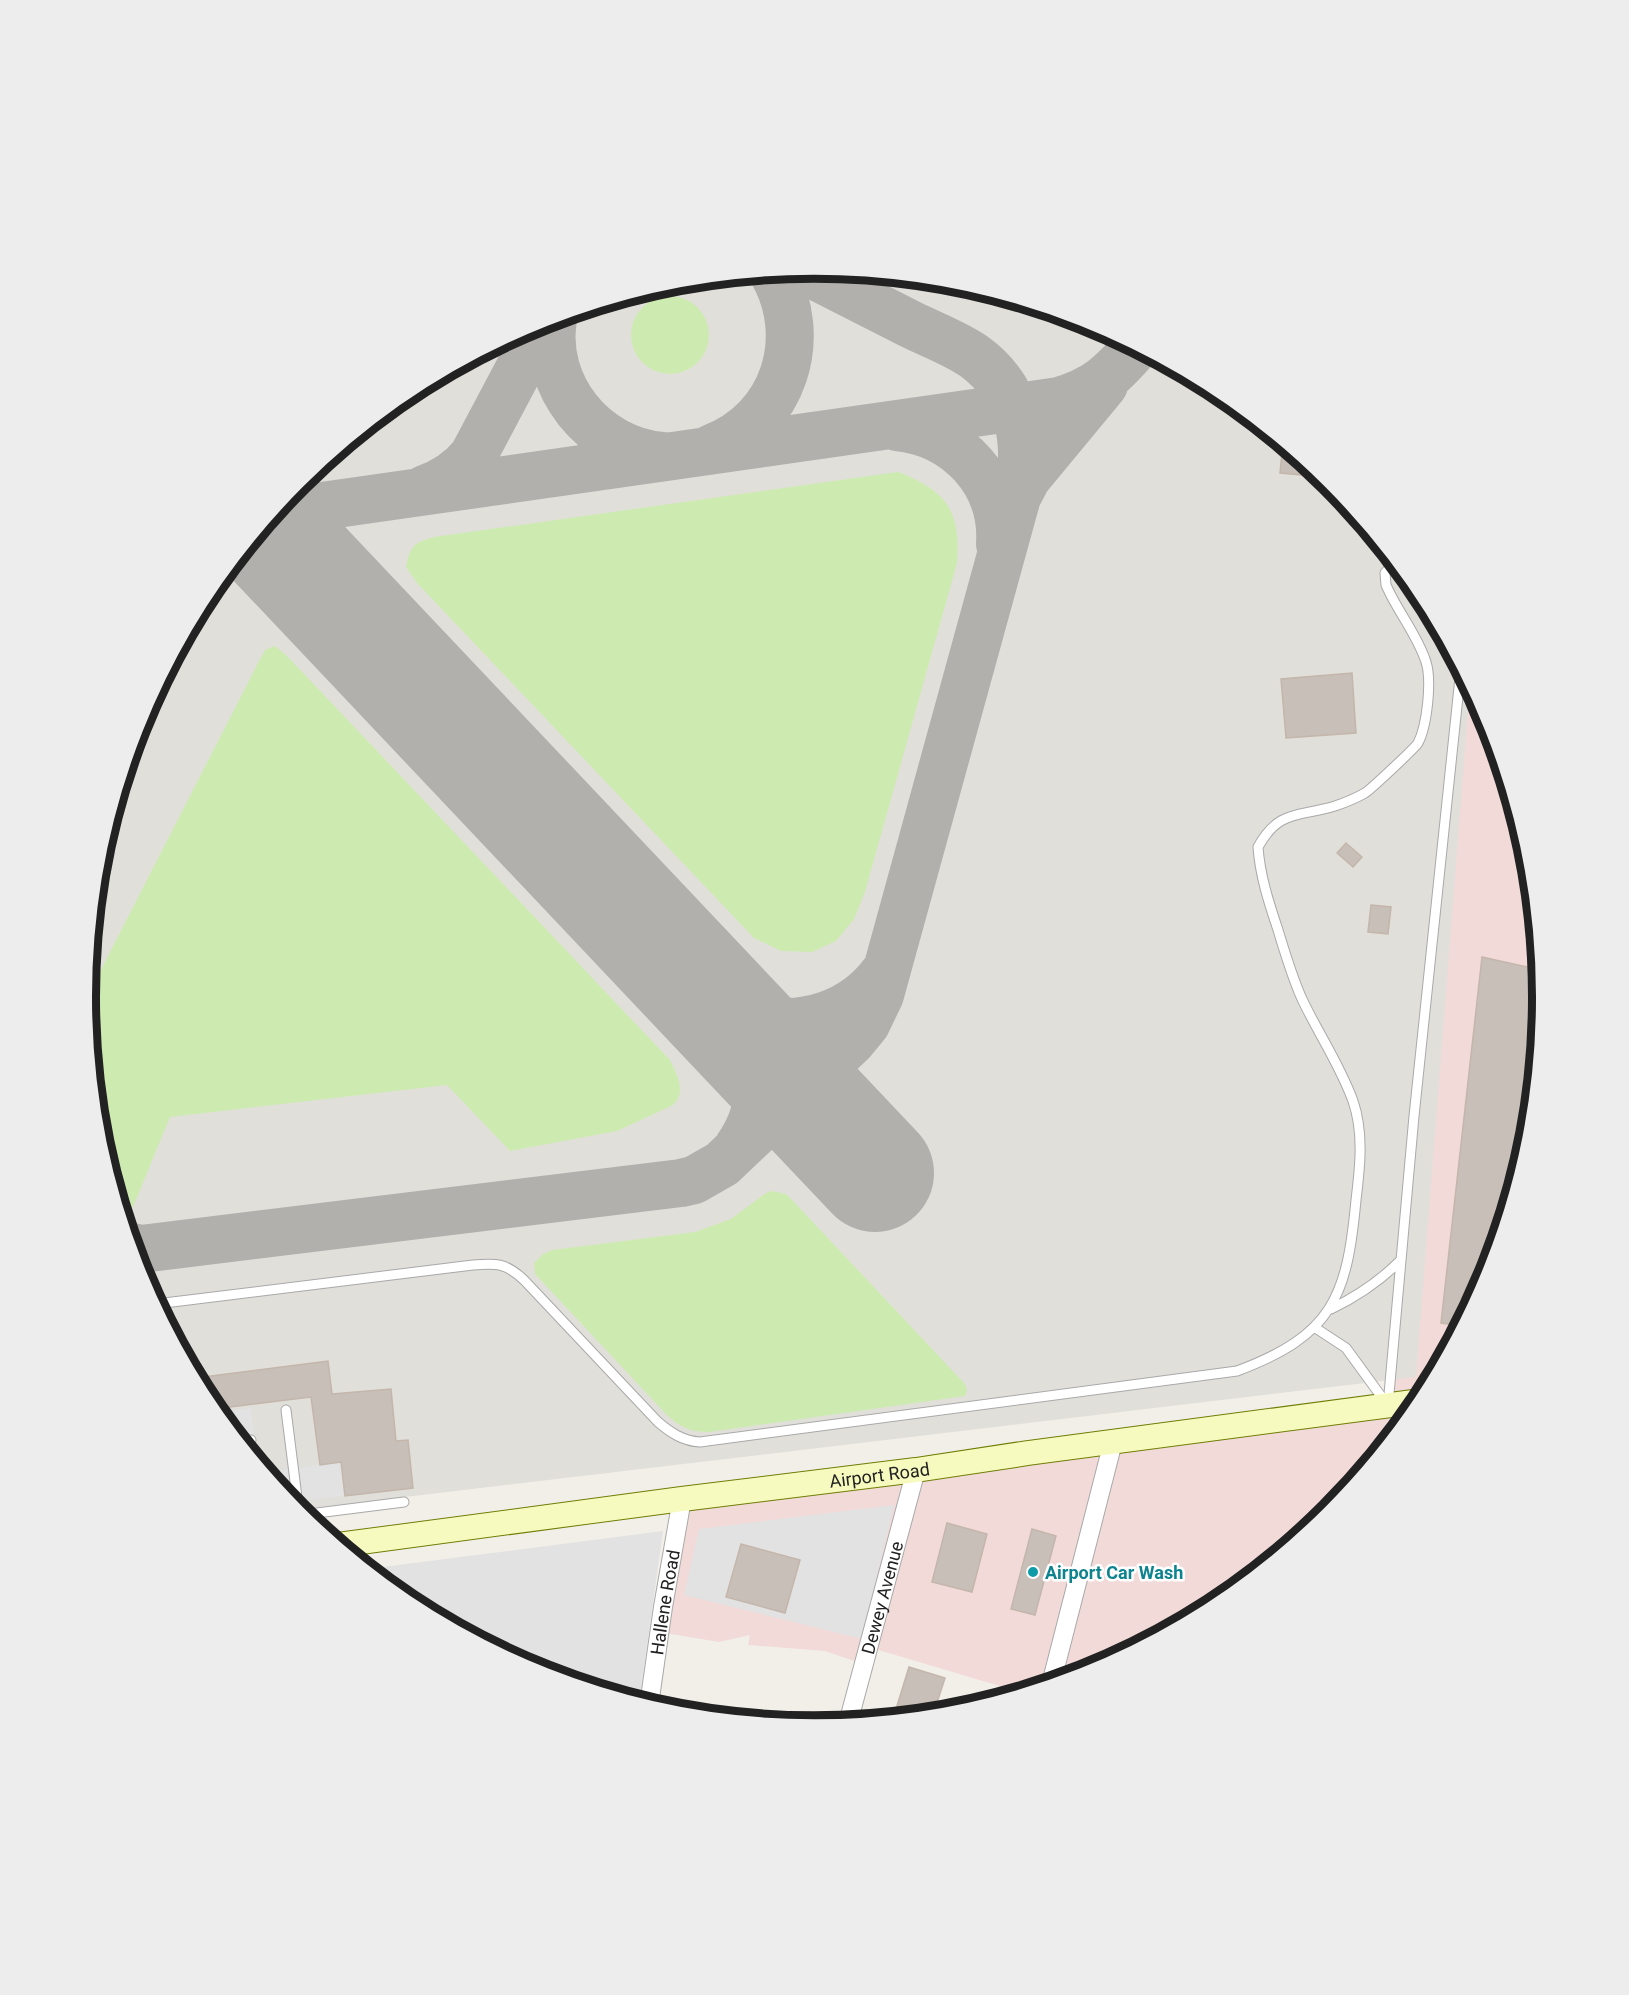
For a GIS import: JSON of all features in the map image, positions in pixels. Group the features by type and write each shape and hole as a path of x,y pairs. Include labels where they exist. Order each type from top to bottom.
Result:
{"main road":[{"name":"Airport Road","path":"348,1544 916,1470 1408,1403"}],"street":[{"path":"1053,1675 1113,1442"},
{"name":"Dewey Avenue","path":"850,1714 916,1470"},
{"name":"Hallene Road","path":"650,1697 682,1499"}],"lane":[{"path":"165,1303 496,1263 505,1266 524,1280 667,1430 684,1440 700,1442 1237,1371 1266,1360 1288,1347 1314,1327 1329,1310 1339,1292 1348,1262 1360,1164 1359,1132 1353,1101 1341,1072 1301,997 1290,968 1261,877 1258,847 1276,822 1286,817 1336,806 1366,793 1413,750 1419,741 1424,721 1428,672 1421,651 1386,585 1385,573 1390,567"},
{"path":"1388,1405 1460,681"},
{"path":"1329,1310 1357,1296 1385,1276 1401,1260"},
{"path":"1314,1327 1346,1348 1388,1405"},
{"path":"286,1410 298,1497"},
{"path":"313,1512 404,1502"}],"shaded area":[{"path":"814,279 908,285 955,293 1000,303 1089,334 1174,375 1214,400 1288,457 1323,489 1355,524 1412,598 1437,638 1469,702 1416,1377 309,1508 244,1435 192,1357 170,1315 134,1228 120,1183 102,1091 96,998 98,951 102,904 120,812 134,767 170,680 217,598 244,560 306,489 377,427 415,400 455,375 540,334 629,303 674,293 721,285"},
{"path":"1459,679 1495,767 1509,812 1527,904 1533,998 1527,1091 1509,1183 1495,1228 1459,1315 1412,1397 1355,1471 1323,1506 1288,1538 1214,1595 1132,1642 1045,1678 1010,1689 865,1646 860,1663 825,1651 748,1645 750,1635 719,1642 659,1632 680,1497 1387,1405"},
{"path":"251,1408 256,1449 244,1435 227,1411"},
{"path":"341,1462 345,1496 301,1501 274,1471"},
{"path":"894,1505 862,1639 684,1595 699,1529"},
{"path":"663,1531 640,1694 584,1678 497,1642 455,1620 377,1568"}],"green space":[{"path":"670,296 685,299 702,313 709,335 706,350 692,367 670,374 655,371 638,357 631,335 634,320 648,303"},
{"path":"898,472 928,487 947,505 953,516 956,530 957,563 865,892 854,919 836,941 812,952 781,951 754,938 417,583 406,567 414,546 434,537"},
{"path":"275,646 287,656 670,1060 678,1077 680,1089 673,1105 617,1131 510,1151 447,1085 170,1117 133,1207 128,1208 110,1138 102,1091 98,1044 97,978 265,650"},
{"path":"772,1191 786,1194 793,1201 965,1384 967,1390 965,1396 709,1432 690,1430 675,1422 665,1413 535,1274 534,1263 543,1254 552,1250 695,1232 731,1219"}],"building":[{"path":"1282,452 1308,476 1280,473"},
{"path":"1352,673 1356,733 1286,738 1281,679"},
{"path":"1346,843 1362,857 1353,867 1337,853"},
{"path":"1371,905 1391,907 1388,934 1368,932"},
{"path":"1482,957 1532,968 1533,998 1527,1091 1509,1183 1495,1228 1454,1325 1441,1323"},
{"path":"328,1361 332,1394 391,1389 396,1441 408,1440 413,1488 345,1496 341,1462 320,1465 311,1397 225,1408 204,1377"},
{"path":"947,1523 987,1534 972,1592 932,1582"},
{"name":"Airport Car Wash","path":"1032,1529 1056,1536 1035,1615 1011,1609"},
{"path":"741,1544 800,1560 785,1613 726,1597"},
{"path":"909,1667 945,1678 936,1705 895,1711"}],"taxiway":[{"path":"142,1249 694,1180 722,1164 852,1041 866,1024 880,995 1017,497 1021,477 1021,439 1018,420 1003,386 975,357 952,343 822,279"},
{"path":"712,448 737,435 757,418 773,398 783,375 789,350 789,324 784,298 776,281"},
{"path":"553,329 552,344 556,368 565,390 578,410 595,428 615,441 637,451 662,456"},
{"path":"425,489 452,476 473,456 537,335"},
{"path":"286,511 1059,401 1083,392 1102,381 1131,353"},
{"path":"1018,495 1027,478 1104,385"},
{"path":"897,427 919,431 939,439 973,465 994,501 999,522 1000,544"},
{"path":"712,1001 756,1018 792,1022 809,1020 826,1015 858,999 883,974"},
{"path":"738,1028 751,1059 757,1088 754,1116 738,1147"}],"runway":[{"path":"268,531 875,1173"}],"place":[{"name":"Airport Car Wash","path":"1033,1572"}]}
